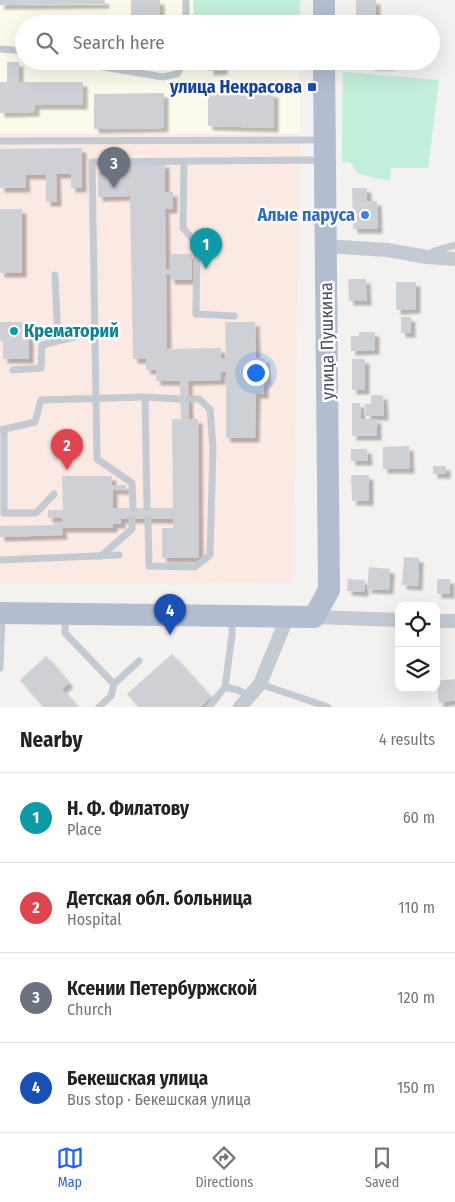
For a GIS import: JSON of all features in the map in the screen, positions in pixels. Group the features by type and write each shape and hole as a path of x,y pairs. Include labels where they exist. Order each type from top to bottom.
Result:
{"main road":[{"path":"324,0 324,15"},
{"name":"улица Пушкина","path":"314,617 329,590 324,70"},
{"path":"1,613 314,617"}],"street":[{"path":"326,246 388,250 428,257 455,259"},
{"path":"314,617 395,620"},
{"path":"240,707 260,684 287,618"},
{"path":"440,620 455,621"}],"lane":[{"path":"186,0 186,15"},
{"path":"0,49 15,50"},
{"path":"121,70 163,77 177,74 179,70"},
{"path":"0,141 325,150"},
{"path":"132,508 132,483 97,459 92,162 184,161 325,150"},
{"path":"184,161 183,228 197,244 196,314 234,316"},
{"path":"428,257 434,251 455,245"},
{"path":"55,275 58,340"},
{"path":"13,370 40,368 42,345 86,334 95,334"},
{"path":"145,397 148,508"},
{"path":"54,494 36,513 4,513 2,430 35,422 41,400 145,397 180,399"},
{"path":"148,519 149,566 195,567 210,555 213,447 210,409 199,399 189,399"},
{"path":"101,556 132,529 132,519"},
{"path":"0,560 119,556"},
{"path":"0,668 1,613"},
{"path":"65,614 64,633 114,684"},
{"path":"209,707 225,687 232,635 232,617"},
{"path":"98,707 111,696 114,684 139,661"},
{"path":"260,684 328,707"},
{"path":"225,687 250,696"}],"shaded area":[{"path":"0,0 300,0 300,15 15,15 15,70 299,70 300,134 0,134"},
{"path":"0,134 300,134 293,583 0,584"}],"green space":[{"path":"193,0 300,0 300,15 194,15"},
{"path":"343,72 439,80 428,168 391,168 390,181 358,174 350,162 342,162"}],"building":[{"path":"0,0 105,0 105,4 0,5"},
{"path":"131,0 160,0 160,15 131,15"},
{"path":"356,0 376,0 376,15 356,15"},
{"path":"7,62 15,62 15,70 19,70 19,82 83,82 83,105 35,105 35,112 0,113 0,82 7,82"},
{"path":"208,92 274,93 274,128 208,126"},
{"path":"164,93 164,128 94,129 94,94"},
{"path":"82,148 82,188 71,188 71,174 56,174 57,202 46,202 46,175 25,175 26,188 0,188 0,149"},
{"path":"165,163 165,192 173,192 173,209 165,209 166,269 170,269 170,254 192,254 192,280 170,280 170,275 166,275 167,349 221,348 221,358 226,358 225,322 255,322 256,358 265,358 267,381 264,381 264,394 256,394 255,438 226,438 226,372 221,372 221,380 188,381 189,419 198,419 199,558 162,558 162,528 173,528 173,519 121,519 121,524 113,524 113,528 62,528 63,535 0,537 0,526 54,525 54,522 62,522 62,518 48,518 48,510 63,510 62,476 112,476 112,485 126,485 126,490 113,490 113,508 173,508 172,419 181,419 180,381 156,381 156,370 146,370 146,359 133,359 130,196 98,197 98,172 119,171 119,165"},
{"name":"Алые паруса","path":"352,188 367,188 367,201 377,201 378,229 353,229"},
{"path":"0,209 22,209 22,273 0,273"},
{"path":"348,279 366,279 367,301 349,301"},
{"path":"396,282 416,282 416,309 396,310"},
{"path":"401,317 411,317 411,333 401,333"},
{"name":"Крематорий","path":"0,322 29,322 29,359 3,359 3,341 0,341"},
{"path":"359,332 375,332 375,350 351,351 351,336 359,336"},
{"path":"352,359 365,359 365,390 352,390"},
{"path":"371,395 383,395 384,416 366,416 365,404 371,404"},
{"path":"352,403 360,403 361,419 377,419 377,436 352,436"},
{"path":"409,446 410,469 383,469 383,447"},
{"path":"351,449 367,449 368,461 351,461"},
{"path":"433,466 446,466 446,474 433,474"},
{"path":"351,475 369,475 369,501 352,501"},
{"path":"404,557 419,558 418,586 402,585"},
{"path":"369,567 390,569 389,590 367,589"},
{"path":"348,579 365,580 364,592 347,591"},
{"path":"437,579 450,579 450,594 437,594"},
{"path":"172,654 211,697 200,707 139,707 127,694"},
{"path":"46,656 69,683 62,689 78,707 43,707 20,680"},
{"path":"455,679 455,700 439,703 438,692 440,692 440,681"}],"place":[{"name":"улица Некрасова","path":"312,87"},
{"name":"Ксении Петербуржской","path":"114,188"},
{"name":"Алые паруса","path":"365,215"},
{"name":"Н. Ф. Филатову","path":"206,269"},
{"name":"Крематорий","path":"14,331"},
{"name":"Детская обл. больница","path":"67,470"},
{"name":"Бекешская улица","path":"170,635"}]}
